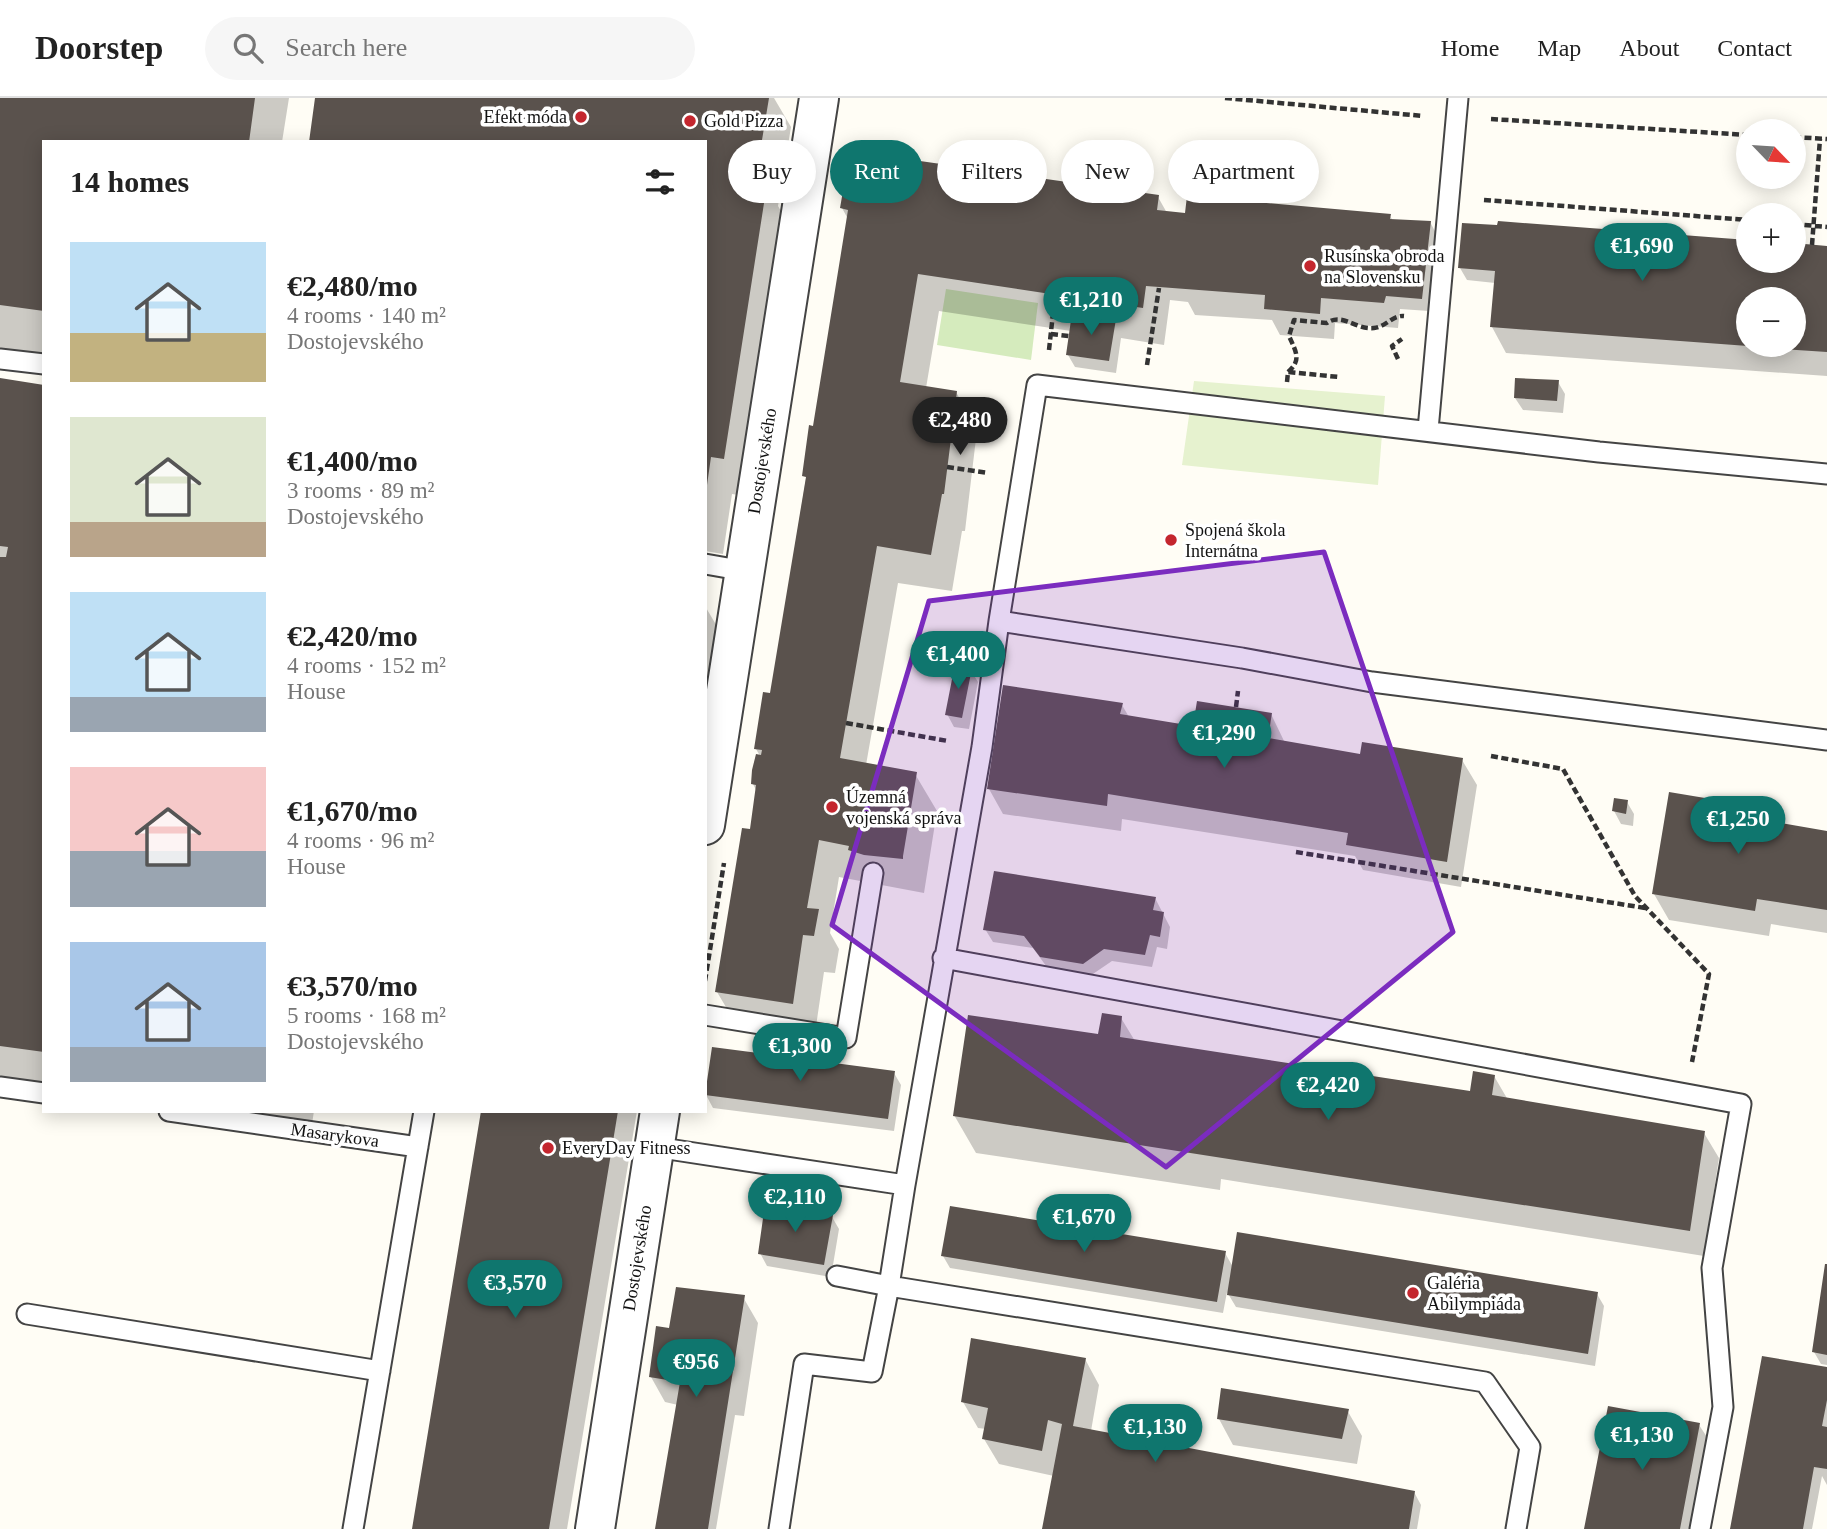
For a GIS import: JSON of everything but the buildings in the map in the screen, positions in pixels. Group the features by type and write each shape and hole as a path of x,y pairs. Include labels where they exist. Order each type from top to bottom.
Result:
{"street":[{"name":"Dostojevského","path":"707,812 819,98"},
{"name":"Dostojevského","path":"595,1529 658,1129"}],"lane":[{"path":"1427,430 1458,98"},
{"path":"0,359 42,364"},
{"path":"779,1529 804,1364 872,1372 982,747 999,621 1037,385 1599,452 1827,474"},
{"path":"707,564 745,571"},
{"path":"999,621 1242,658 1372,682 1827,740"},
{"path":"707,1015 846,1038 873,873"},
{"path":"943,958 1741,1104 1712,1268 1723,1407 1700,1529"},
{"path":"0,1087 42,1093"},
{"name":"Masarykova","path":"183,1113 418,1147"},
{"path":"353,1529 424,1113"},
{"path":"658,1129 905,1185"},
{"path":"837,1276 1485,1382 1531,1447 1516,1529"},
{"path":"27,1314 380,1371"}],"path":[{"path":"1806,138 1827,139"},
{"path":"1812,245 1820,139"},
{"path":"1448,197 1736,219"},
{"path":"1806,225 1827,226"},
{"path":"1142,397 1159,288"},
{"path":"1044,386 1055,295"},
{"path":"1288,372 1297,365 1298,357 1289,336 1293,320 1327,323 1334,318 1342,318 1351,325 1376,328 1397,315 1408,316 1410,321"},
{"path":"1403,364 1395,356 1392,346 1409,332"},
{"path":"1051,334 1069,336"},
{"path":"846,723 982,747"},
{"path":"1491,756 1563,769 1635,896 1709,974 1686,1094"},
{"path":"1296,852 1646,908"}],"highlighted area":[{"path":"1324,552 1453,932 1166,1167 832,925 929,601"}],"green space":[{"path":"946,289 1038,303 1031,360 937,345"},
{"path":"1194,381 1385,396 1378,485 1182,465"}],"place":[{"name":"Efekt móda","path":"581,117"},
{"name":"Gold Pizza","path":"690,121"},
{"name":"Rusínska obroda na Slovensku","path":"1310,266"},
{"name":"Spojená škola Internátna","path":"1171,540"},
{"name":"Územná vojenská správa","path":"832,807"},
{"name":"EveryDay Fitness","path":"548,1148"},
{"name":"Galéria Abilympiáda","path":"1413,1293"}]}
